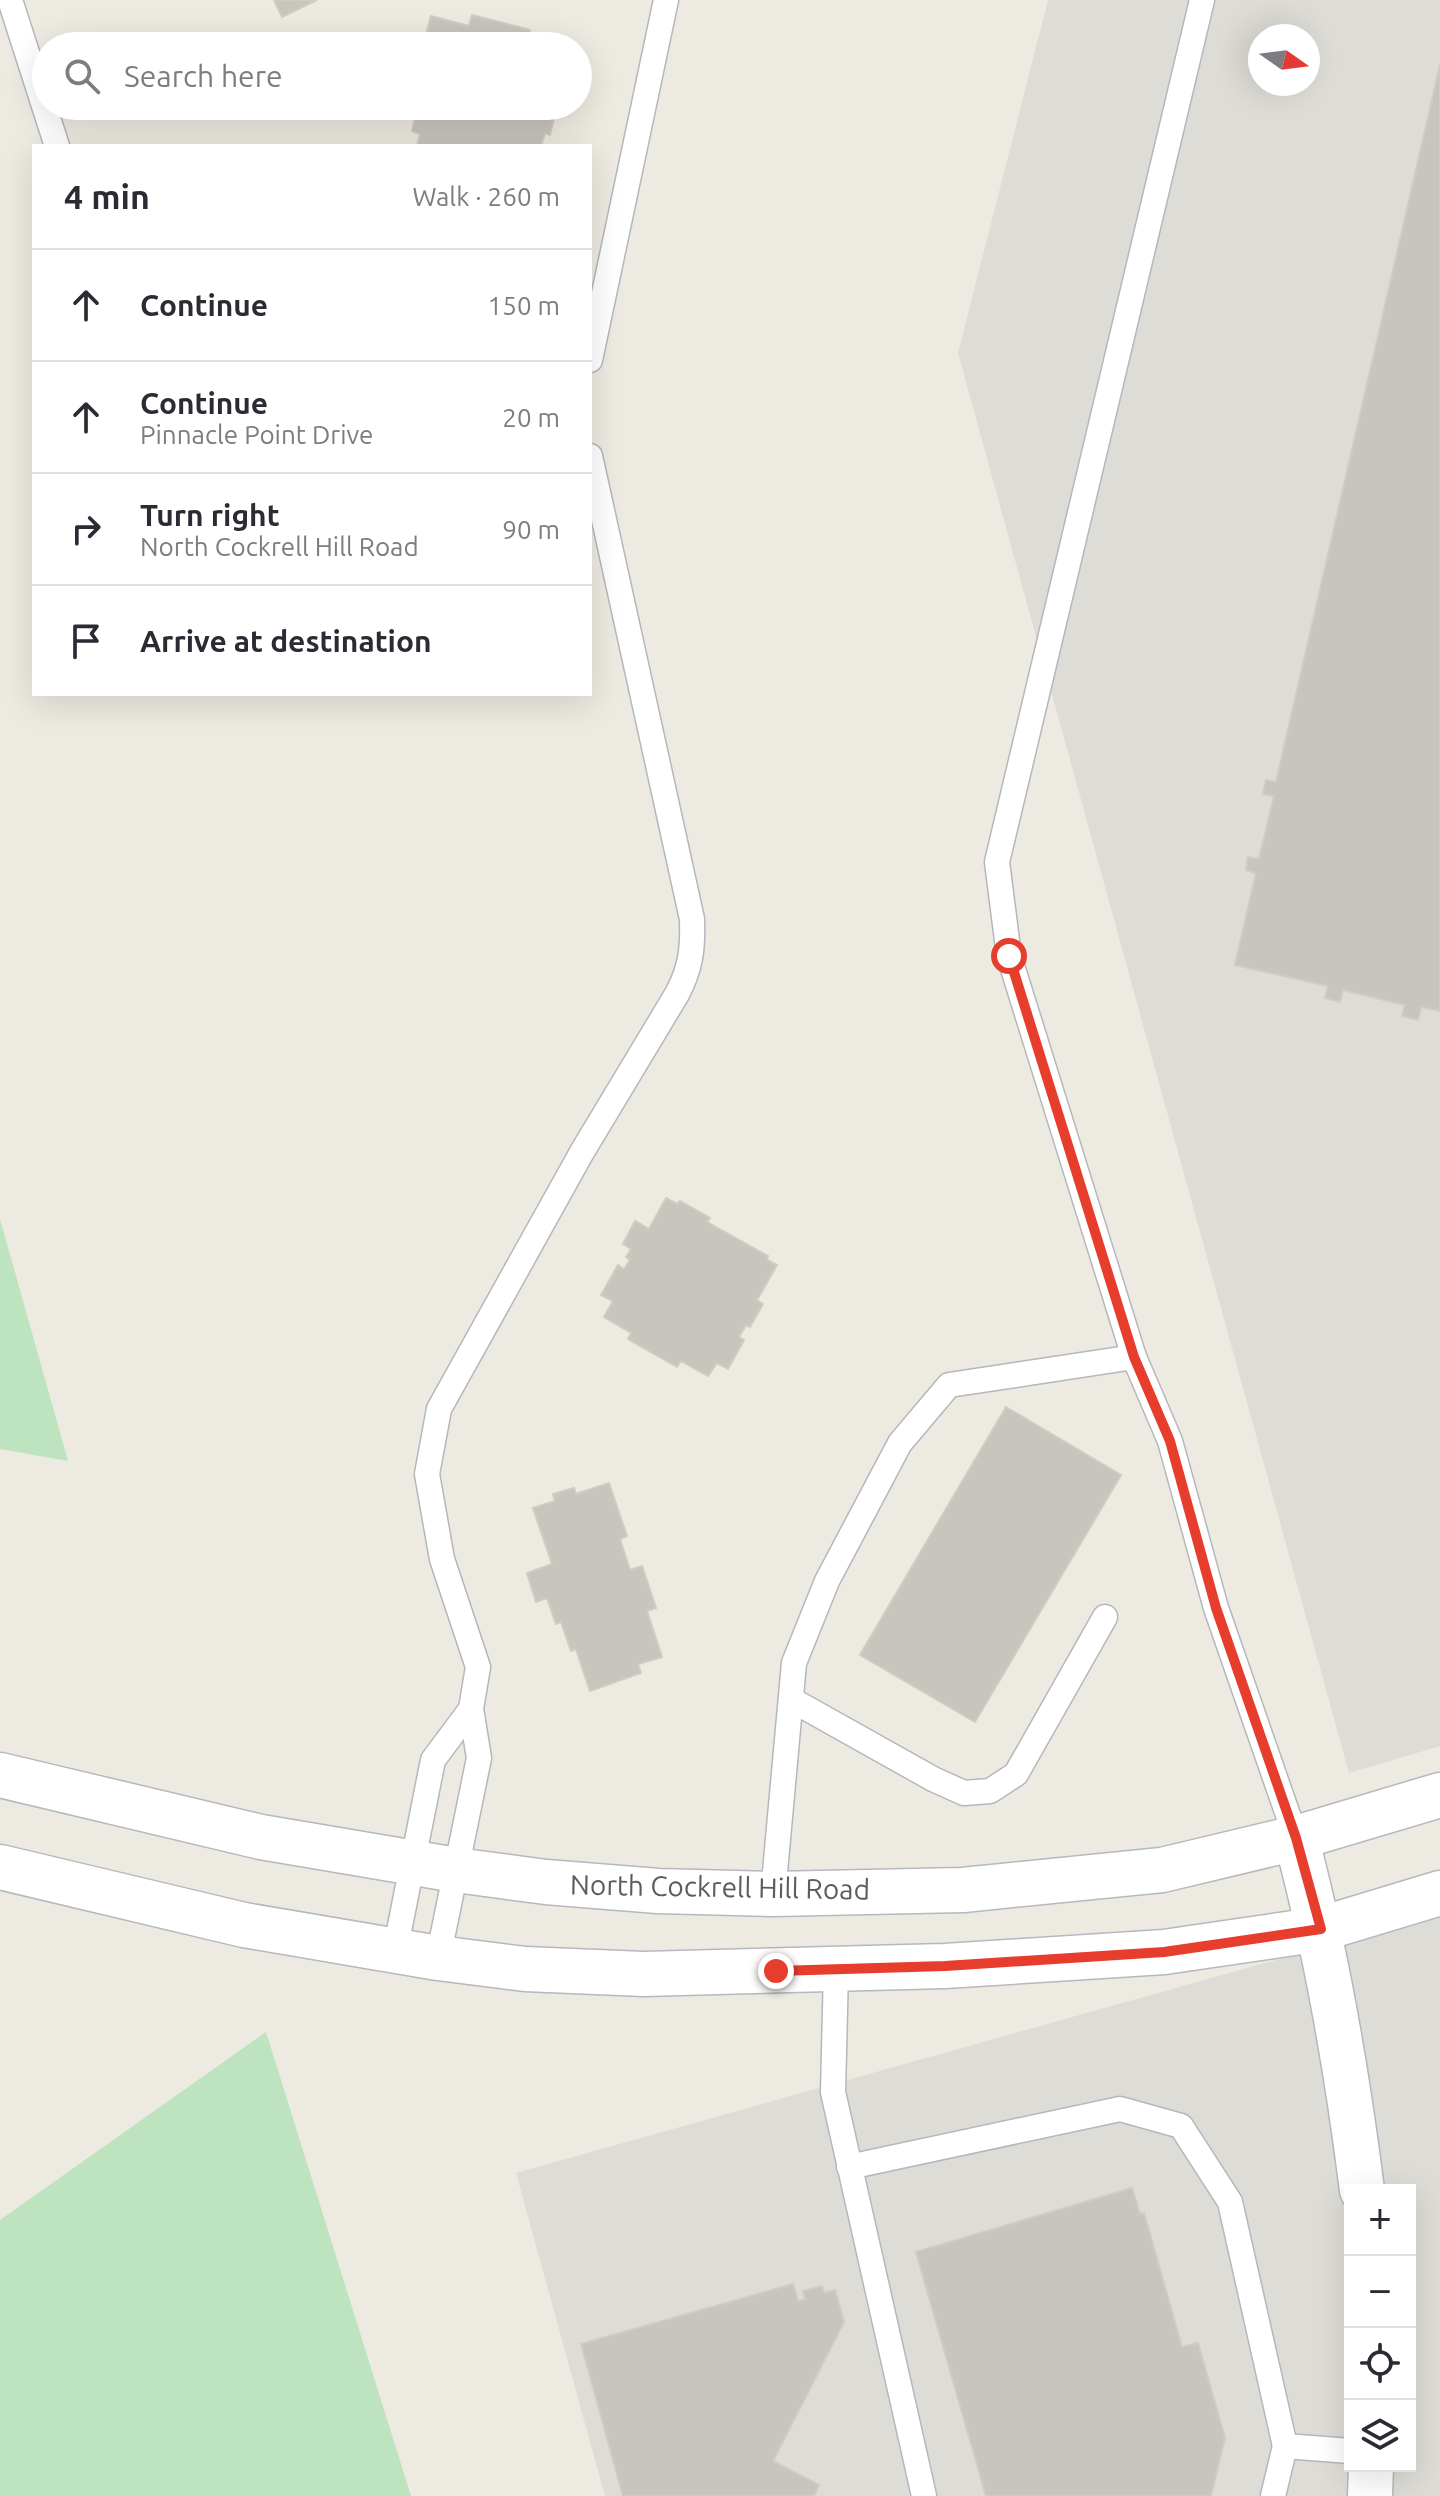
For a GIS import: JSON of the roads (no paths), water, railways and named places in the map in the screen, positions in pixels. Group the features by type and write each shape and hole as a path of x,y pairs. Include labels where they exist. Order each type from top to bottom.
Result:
{"main road":[{"name":"North Cockrell Hill Road","path":"0,1775 261,1837 456,1870 644,1890 773,1894 963,1890 1162,1870 1296,1838 1440,1795"},
{"path":"1296,1838 1321,1929 1349,2087 1361,2184"},
{"path":"0,1867 244,1925 395,1951 525,1969 644,1974 836,1970 1164,1952 1321,1929 1440,1893"},
{"path":"1370,2496 1371,2472"}],"lane":[{"path":"10,0 32,68"},
{"path":"592,351 666,0"},
{"path":"1202,0 997,862 1009,956 1134,1357 1170,1441 1216,1608 1296,1838"},
{"path":"49,120 56,144"},
{"path":"438,1958 479,1758 471,1709 478,1667 442,1559 427,1474 439,1409 582,1152 677,994 689,971 693,948 692,919 592,465"},
{"path":"773,1894 794,1663 827,1581 900,1443 949,1385 1134,1357"},
{"path":"792,1700 964,1793 990,1791 1016,1774 1105,1617"},
{"path":"395,1951 410,1862 433,1760 471,1709"},
{"path":"836,1970 833,2092 924,2496"},
{"path":"849,2167 1120,2109 1181,2126 1230,2202 1285,2446 1273,2496"},
{"path":"1285,2446 1344,2451"}]}
